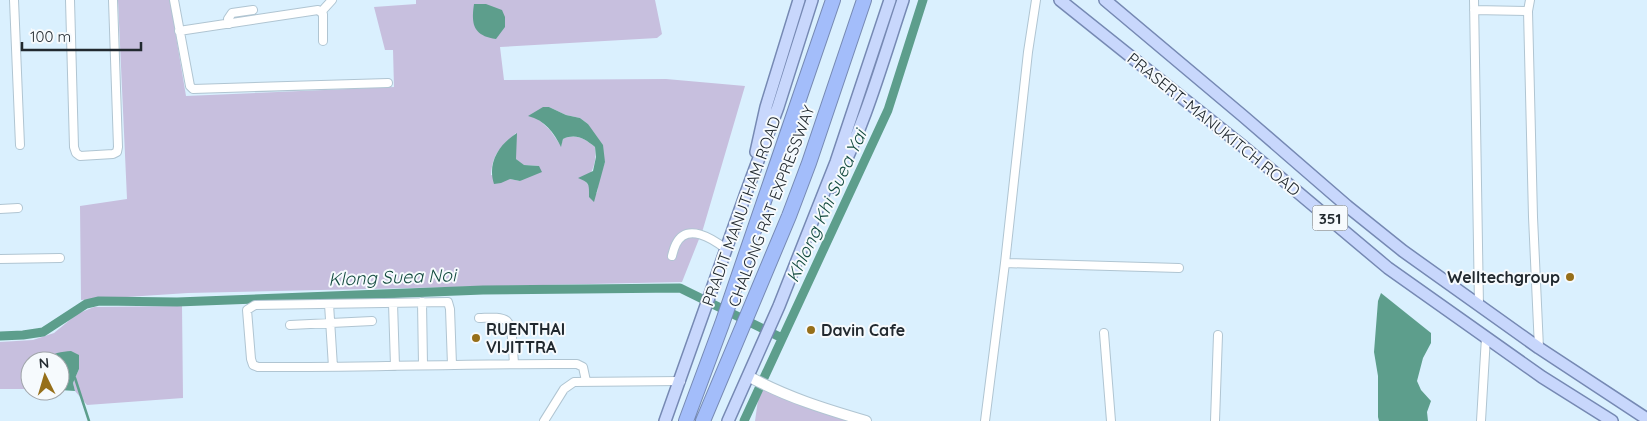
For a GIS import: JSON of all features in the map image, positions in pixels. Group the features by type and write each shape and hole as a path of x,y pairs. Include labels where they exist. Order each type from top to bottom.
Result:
{"highway":[{"name":"CHALONG RAT EXPRESSWAY","path":"686,421 725,315 833,0"},
{"name":"CHALONG RAT EXPRESSWAY","path":"702,421 789,216 809,163 864,0"}],"main road":[{"path":"746,192 766,107 799,0"},
{"name":"PRADIT MANUTHAM ROAD","path":"666,421 746,192 778,107 812,0"},
{"path":"728,421 757,380 765,336 836,162 890,0"},
{"path":"806,237 844,166 880,74 903,0"},
{"name":"PRASERT-MANUKITCH ROAD","path":"1060,0 1238,143 1388,268 1542,377 1612,421"},
{"name":"PRASERT-MANUKITCH ROAD","path":"1105,0 1347,206 1403,251 1538,348 1647,419"}],"street":[{"path":"14,0 20,145"},
{"path":"70,0 74,147 76,153 80,156 113,154 117,152 113,0"},
{"path":"174,0 190,86 193,89 388,83"},
{"path":"322,11 332,0"},
{"path":"985,421 1036,0"},
{"path":"1474,0 1480,306"},
{"path":"1530,0 1528,11 1538,348"},
{"path":"229,24 228,19 232,13 253,10"},
{"path":"180,31 318,10 322,11"},
{"path":"1474,10 1528,11"},
{"path":"322,11 324,19 323,41"},
{"path":"0,210 18,208"},
{"path":"672,256 676,243 680,238 693,233 706,236 726,249"},
{"path":"0,259 60,258"},
{"path":"1005,263 1179,268"},
{"path":"422,302 423,365"},
{"path":"452,365 450,309 448,302 255,305 247,310 251,359 253,365 258,367 333,367 452,365 514,363 577,364 583,367 586,381"},
{"path":"394,303 395,366"},
{"path":"329,304 333,367"},
{"path":"479,318 499,318 506,321 510,326 514,363"},
{"path":"290,326 372,321"},
{"path":"1104,333 1111,421"},
{"path":"1215,421 1218,335"},
{"path":"1481,421 1486,337"},
{"path":"757,380 816,406 866,421"},
{"path":"544,421 564,389 574,382 681,381"}],"shaded area":[{"path":"118,0 170,0 186,96 394,87 393,50 385,50 374,7 416,4 416,0 655,0 662,34 657,38 500,47 504,80 666,79 745,86 703,229 682,282 188,293 81,300 80,206 127,199","holes":["549,107 566,115 580,118 588,124 605,162 599,179 597,193 589,197 589,186 586,182 594,165 595,147 584,139 576,137 563,139 561,146 550,130 537,118","516,133 516,159 523,165 539,166 520,181 491,175 496,156"]},
{"path":"474,4 486,4 502,10 505,17 505,27 496,39 482,35 475,28 473,17"},
{"path":"543,107 549,107 566,115 580,118 588,124 603,145 605,162 594,202 589,197 588,185 585,181 578,178 593,171 596,157 595,147 584,139 568,137 563,139 561,147 544,124 528,116"},
{"path":"517,133 516,159 524,165 539,166 542,172 520,181 510,179 494,184 492,169 496,155 500,148"},
{"path":"1381,293 1431,333 1431,343 1423,358 1417,381 1421,390 1431,401 1427,412 1428,421 1379,421 1378,376 1374,352 1378,301"},
{"path":"182,306 183,398 87,405 75,391 73,383 79,369 79,355 70,356 70,351 20,351 20,389 0,389 0,342 33,340 54,333 77,314 94,307"},
{"path":"70,351 79,355 79,369 73,383 75,391 70,391"},
{"path":"760,386 866,421 755,421"}],"waterway":[{"name":"Khlong Khi Suea Yai","path":"744,421 888,110 923,0"},
{"name":"Klong Suea Noi","path":"0,336 43,332 86,304 99,301 177,302 483,290 680,288 782,338"},
{"path":"75,378 89,421"}],"place":[{"name":"Welltechgroup","path":"1570,277"},
{"name":"Davin Cafe","path":"811,330"},
{"name":"RUENTHAI VIJITTRA","path":"476,338"}]}
